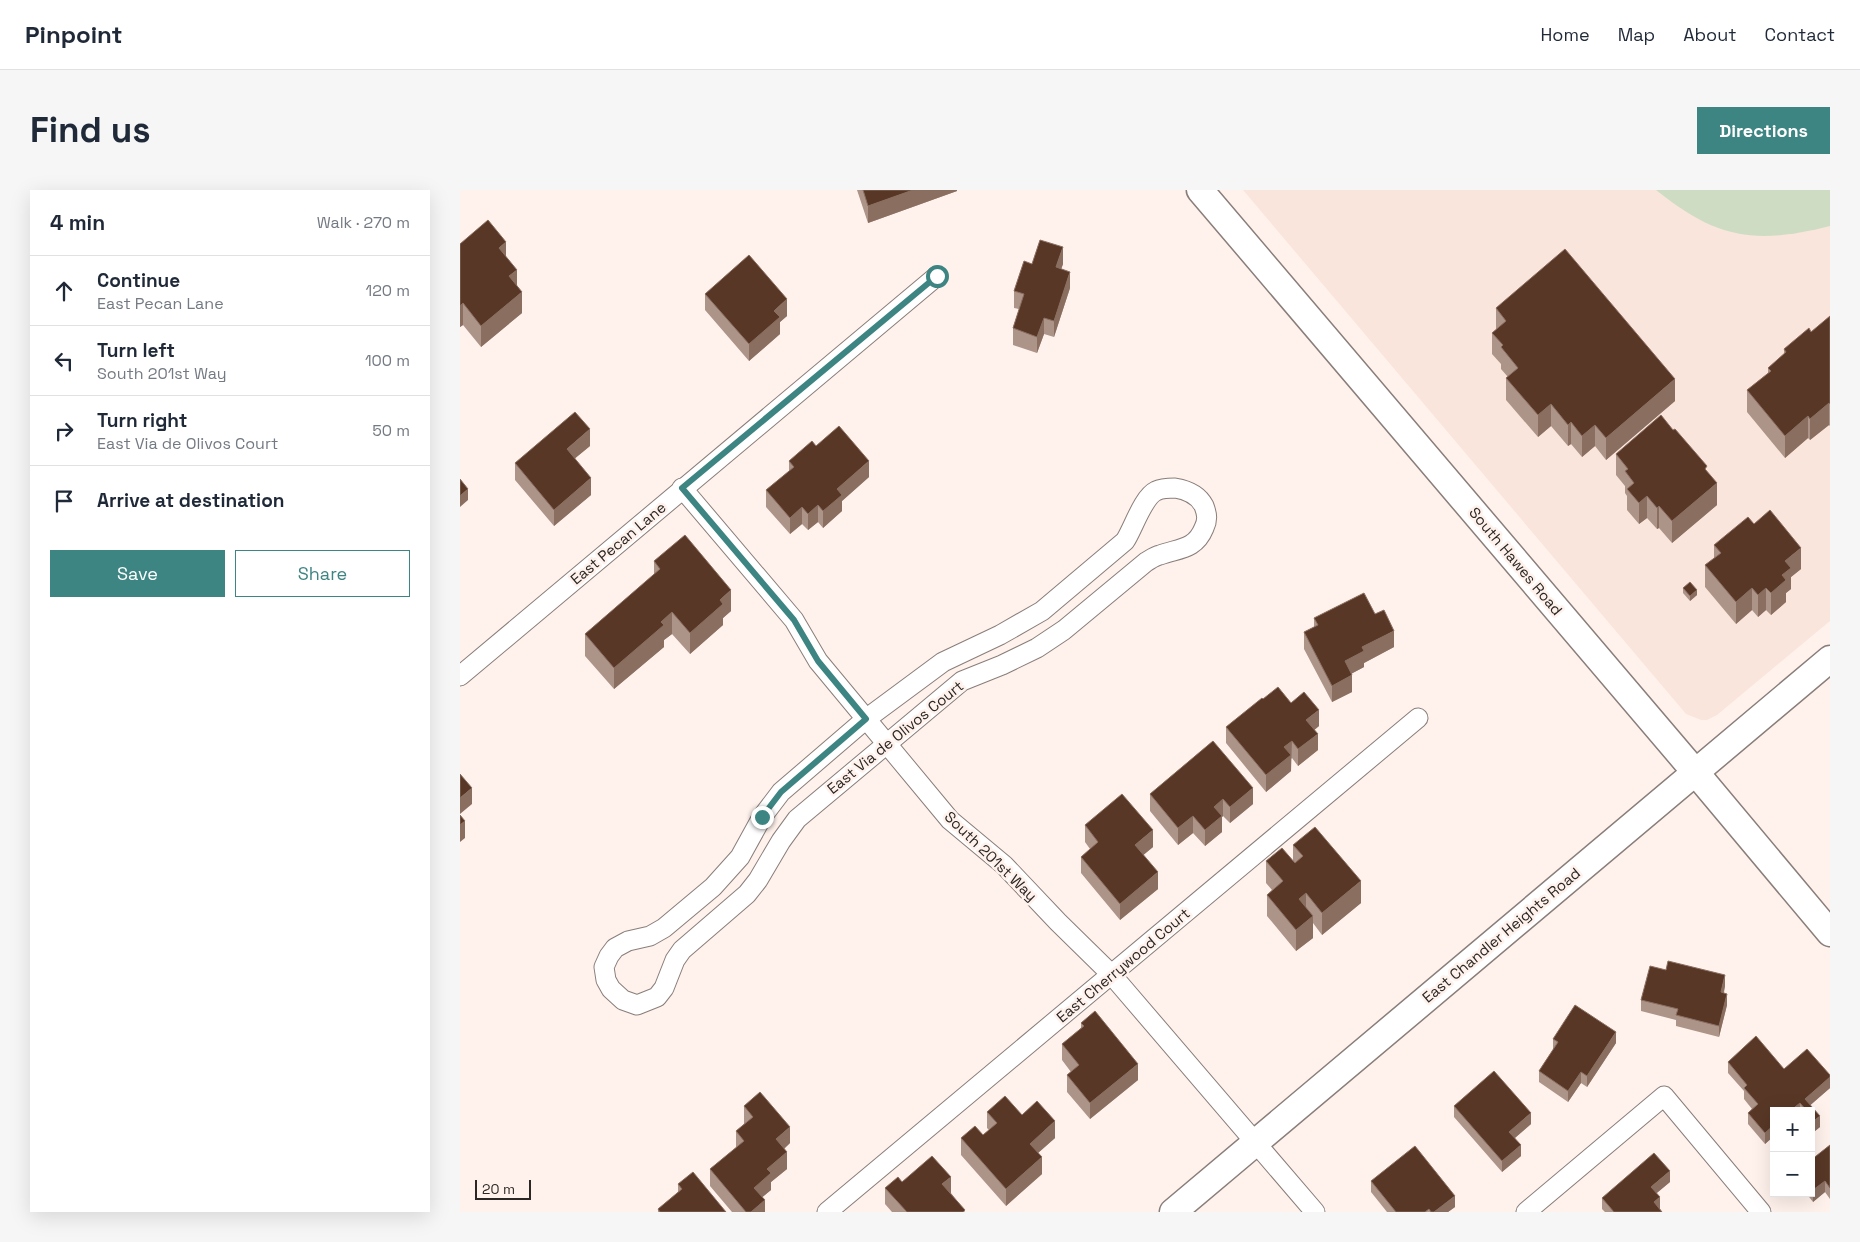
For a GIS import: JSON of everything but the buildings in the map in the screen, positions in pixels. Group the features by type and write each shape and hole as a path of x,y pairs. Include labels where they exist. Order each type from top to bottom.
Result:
{"main road":[{"name":"South Hawes Road","path":"1200,190 1696,772 1830,933"},
{"name":"East Chandler Heights Road","path":"1173,1212 1830,659"}],"street":[{"name":"East Pecan Lane","path":"460,676 937,276"},
{"name":"South 201st Way","path":"682,488 794,620 818,661 950,820 1004,865 1111,974 1314,1212"},
{"name":"East Via de Olivos Court","path":"1163,489 1185,489 1201,501 1207,516 1201,535 1194,544 1159,555 1146,562 1064,630 1037,648 1002,666 962,681 886,743 797,820 781,841 747,894 682,950 675,960 664,988 657,997 636,1005 630,1004 616,996 606,980 604,967 615,948 628,941 650,936 664,928 713,887 740,857 762,817 781,792 866,719 949,659 1027,621 1042,611 1125,542 1133,530 1146,500 1154,492 1163,489"},
{"path":"1099,564 1117,585"},
{"path":"949,659 962,681"},
{"name":"East Cherrywood Court","path":"828,1212 1418,718"},
{"path":"740,857 764,870"},
{"path":"1526,1212 1664,1096 1761,1212"}],"shaded area":[{"path":"1243,190 1830,190 1830,621 1717,715 1707,720 1701,720 1686,714"}],"green space":[{"path":"1656,190 1830,190 1830,226 1780,235 1758,236 1738,234 1698,219"}],"route":[{"path":"762,817 781,792 866,719 818,661 794,620 682,488 937,276"}]}
